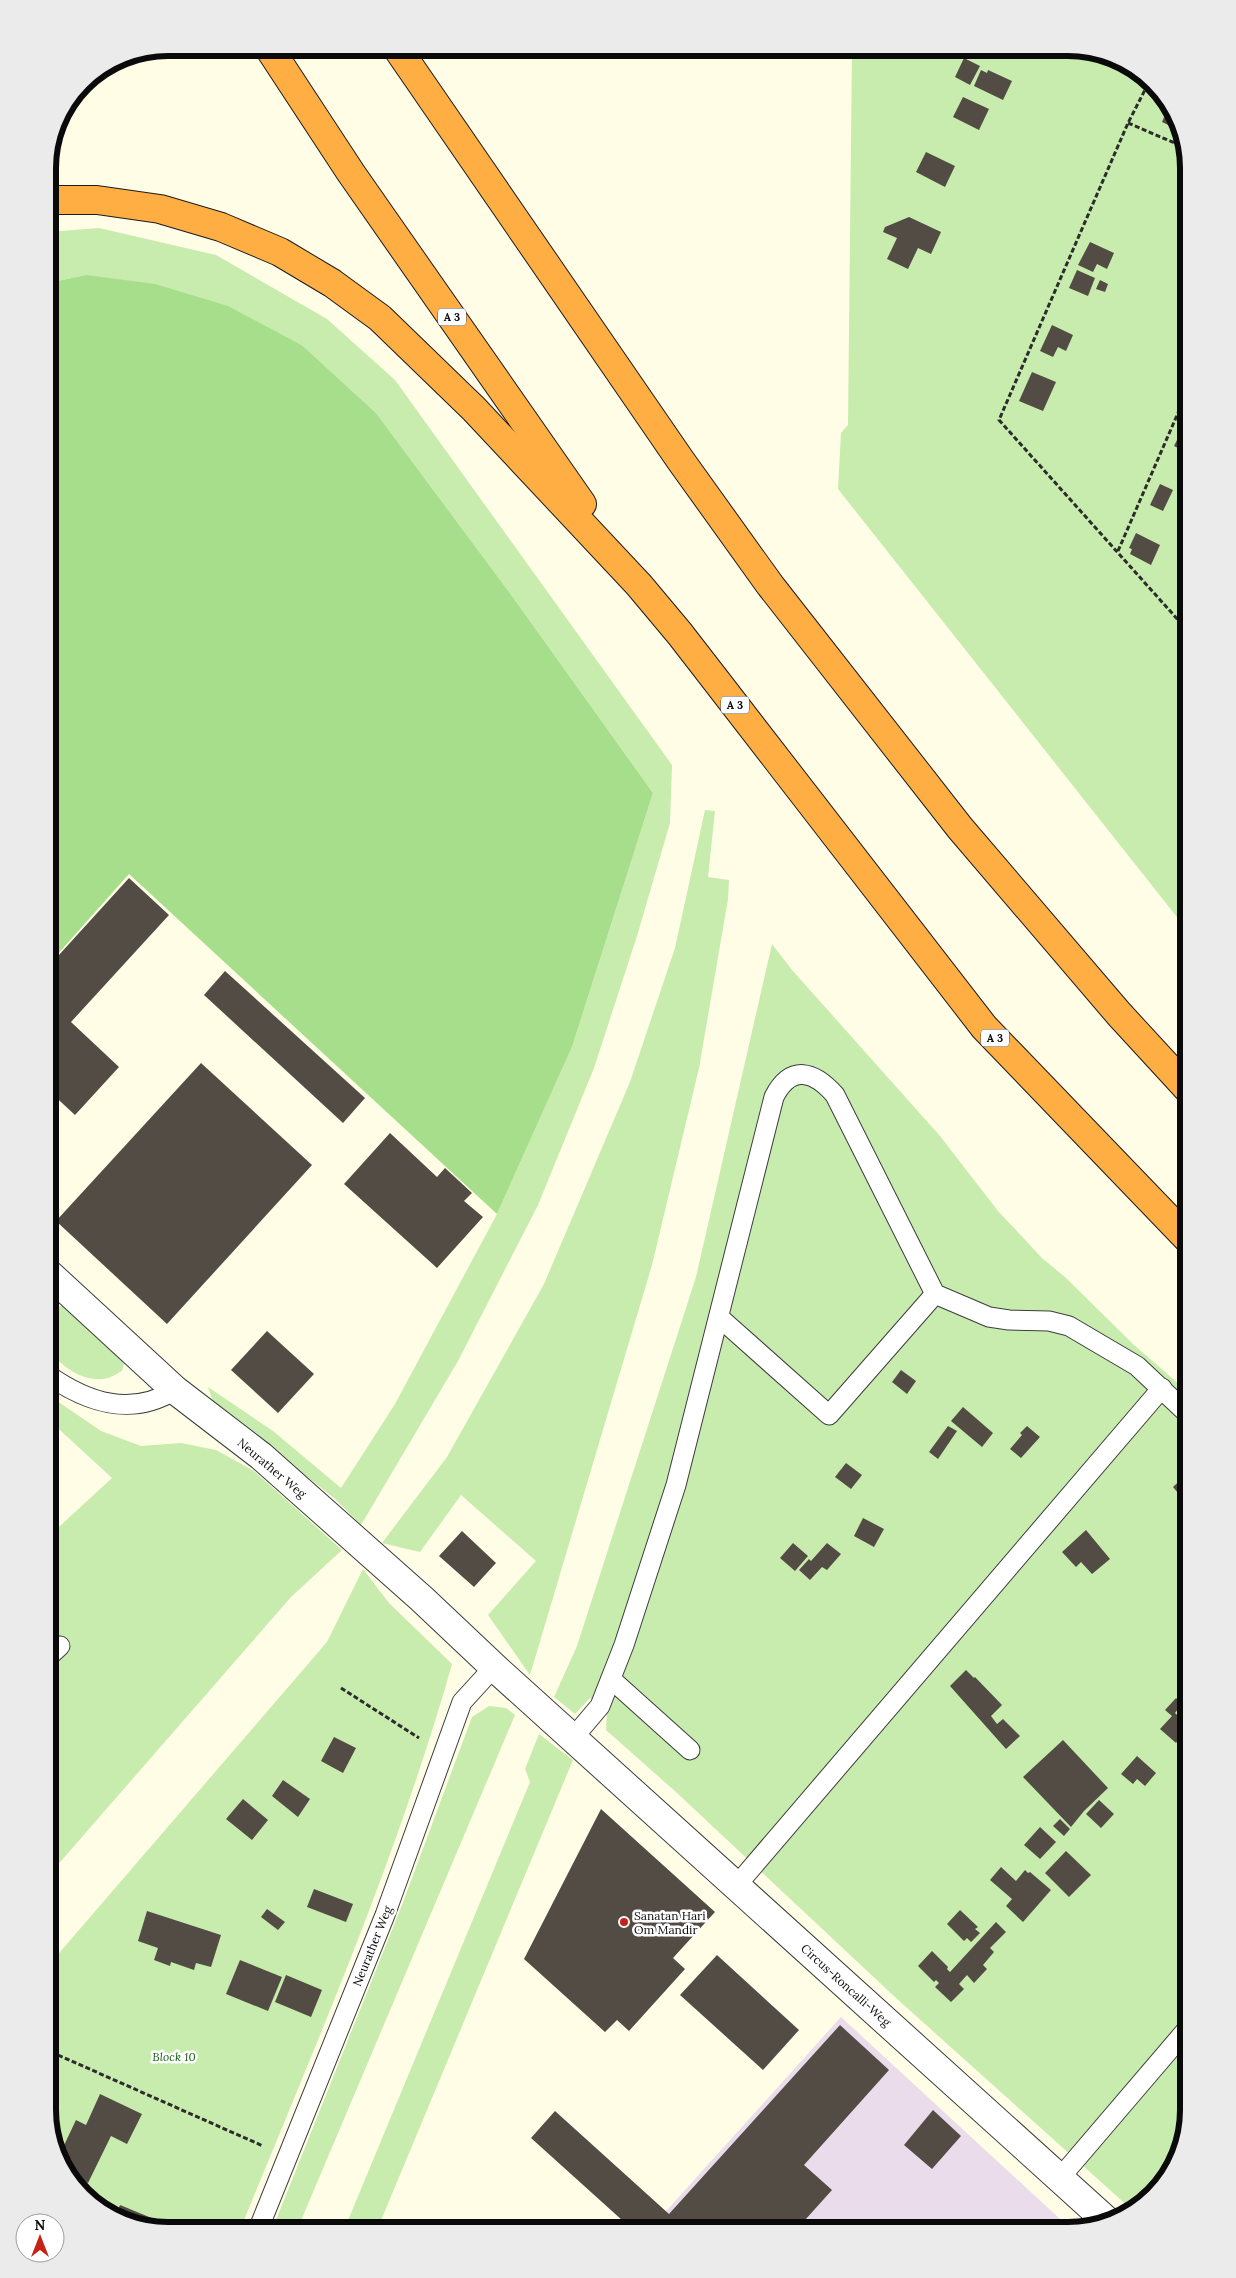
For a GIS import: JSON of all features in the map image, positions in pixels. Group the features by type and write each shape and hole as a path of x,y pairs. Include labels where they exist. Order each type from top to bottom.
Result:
{"highway":[{"name":"A 3","path":"273,56 351,173 639,585 680,634 984,1027 1180,1231"},
{"path":"402,56 680,460 770,585 960,828 1119,1014 1180,1080"},
{"path":"56,200 97,200 160,209 221,227 280,252 332,283 380,318 467,403 639,585"}],"street":[{"name":"Neurather Weg","path":"56,1280 175,1390 261,1456 422,1599 578,1743"},
{"name":"Circus-Roncalli-Weg","path":"578,1743 1101,2216"}],"lane":[{"path":"578,1743 600,1706 624,1645 676,1485 720,1318 774,1097 779,1087 790,1078 802,1074 815,1076 835,1095 935,1294 989,1317 1009,1320 1049,1321 1070,1326 1137,1366 1180,1406"},
{"path":"720,1318 829,1415 935,1294"},
{"path":"56,1381 106,1404 144,1404 159,1400 175,1390"},
{"path":"736,1886 1162,1388"},
{"name":"Neurather Weg","path":"261,2222 385,1915 462,1702 494,1667"},
{"path":"611,1678 690,1750"},
{"path":"1059,2179 1180,2037"}],"path":[{"path":"1146,89 1128,123 999,420 1180,622"},
{"path":"1128,123 1177,144"},
{"path":"1118,551 1180,408"},
{"path":"341,1688 430,1744 444,1750"},
{"path":"58,2054 288,2157"}],"shaded area":[{"path":"841,2017 1063,2222 656,2222"}],"green space":[{"path":"852,56 1075,56 1104,62 1130,75 1141,84 1157,100 1165,112 1174,132 1180,161 1180,921 838,489 841,433 848,425"},
{"path":"99,228 216,255 327,319 395,380 672,765 670,823 637,936 594,1068 538,1205 458,1361 361,1525 334,1498 213,1402 208,1387 273,1431 341,1488 395,1404 497,1214 572,1047 653,793 512,596 376,413 303,346 86,275 56,281 56,231"},
{"path":"86,275 155,284 228,306 303,346 376,413 512,596 653,793 572,1047 497,1214 129,874 56,956 56,281"},
{"path":"705,810 715,811 708,877 729,880 728,899 699,1068 652,1265 530,1675 488,1615 536,1561 461,1495 420,1552 382,1543 447,1457 544,1284 630,1082 675,948"},
{"path":"772,944 792,970 940,1136 998,1211 1042,1258 1066,1278 1134,1345 1180,1385 1180,2117 1174,2146 1161,2172 1147,2189 1127,2205 896,1998 676,1792 606,1730 607,1711 590,1698 575,1714 554,1697 577,1646 696,1277"},
{"path":"61,1306 75,1309 126,1356 122,1371 108,1378 90,1378 74,1372 59,1362 56,1358 56,1308"},
{"path":"56,1400 101,1431 141,1446 181,1443 216,1450 254,1471 342,1550 291,1597 56,1867 56,1667 60,1663 56,1658 56,1530 112,1478 56,1426"},
{"name":"Block 10","path":"363,1569 389,1603 452,1664 430,1736 381,1879 354,1950 243,2222 161,2222 140,2218 112,2207 89,2189 71,2166 62,2146 58,2131 56,2109 56,1957 327,1642"},
{"path":"489,1706 506,1708 515,1715 300,2222 275,2222 402,1905 472,1717"},
{"path":"539,1734 573,1760 380,2222 347,2222 530,1782 525,1769"}],"building":[{"path":"964,58 980,66 970,85 955,77"},
{"path":"981,70 987,73 988,70 1012,81 1003,100 974,86"},
{"path":"963,97 989,109 979,130 953,117"},
{"path":"1166,114 1171,126 1162,122"},
{"path":"926,152 955,166 945,187 916,172"},
{"path":"909,217 941,232 931,254 918,248 908,269 887,259 897,238 883,232 885,227"},
{"path":"1090,242 1114,253 1107,269 1097,264 1093,272 1078,265"},
{"path":"1077,270 1095,278 1088,296 1069,288"},
{"path":"1100,280 1108,284 1105,292 1096,289"},
{"path":"1052,325 1073,335 1066,351 1058,347 1053,357 1040,351"},
{"path":"1032,372 1056,382 1043,411 1019,401"},
{"path":"1180,434 1180,449 1174,446"},
{"path":"1160,484 1173,490 1163,511 1150,505"},
{"path":"1136,533 1160,545 1151,565 1130,554 1132,549 1129,548"},
{"path":"129,878 169,915 71,1022 119,1067 75,1115 56,1097 56,958"},
{"path":"225,971 365,1098 343,1123 204,995"},
{"path":"201,1063 312,1165 167,1324 56,1221"},
{"path":"390,1133 437,1177 445,1168 472,1193 464,1201 483,1217 437,1268 344,1184"},
{"path":"267,1331 314,1374 278,1413 231,1370"},
{"path":"901,1370 916,1381 907,1394 892,1382"},
{"path":"963,1407 993,1433 982,1447 951,1421"},
{"path":"948,1426 957,1431 938,1459 929,1452"},
{"path":"1027,1426 1040,1437 1021,1458 1010,1449"},
{"path":"846,1463 862,1475 851,1489 835,1477"},
{"path":"1180,1480 1180,1495 1173,1487"},
{"path":"863,1518 884,1529 874,1547 854,1536"},
{"path":"1086,1530 1110,1559 1092,1574 1081,1562 1076,1567 1062,1552"},
{"path":"462,1531 496,1563 474,1587 439,1556"},
{"path":"793,1543 808,1556 795,1571 780,1558"},
{"path":"827,1543 841,1554 827,1570 822,1567 810,1580 799,1570 809,1559 811,1561"},
{"path":"966,1670 1002,1705 991,1716 997,1724 1003,1719 1020,1736 1006,1749 950,1686"},
{"path":"1176,1698 1180,1702 1180,1707 1175,1713 1180,1718 1180,1738 1176,1743 1160,1729 1172,1716 1165,1710"},
{"path":"334,1737 356,1748 343,1773 321,1761"},
{"path":"1063,1740 1108,1788 1084,1811 1071,1827 1023,1777"},
{"path":"1137,1756 1156,1773 1145,1786 1137,1779 1133,1784 1121,1774"},
{"path":"283,1780 310,1799 298,1817 272,1796"},
{"path":"243,1799 268,1820 252,1840 226,1819"},
{"path":"1099,1800 1114,1814 1101,1828 1086,1814"},
{"name":"Sanatan Hari Om Mandir","path":"601,1809 715,1912 673,1958 685,1969 629,2031 617,2020 605,2032 524,1959"},
{"path":"1060,1819 1070,1829 1064,1836 1053,1826"},
{"path":"1040,1827 1056,1842 1040,1859 1024,1845"},
{"path":"1066,1851 1091,1875 1069,1897 1045,1873"},
{"path":"1001,1867 1016,1881 1025,1870 1028,1873 1030,1872 1051,1890 1023,1922 1006,1906 1012,1899 990,1880"},
{"path":"314,1889 353,1904 346,1922 307,1907"},
{"path":"267,1909 285,1922 278,1930 261,1917"},
{"path":"960,1910 978,1927 975,1929 980,1933 971,1942 967,1938 964,1941 947,1924"},
{"path":"147,1911 221,1935 211,1967 196,1963 194,1970 171,1962 170,1966 154,1960 158,1948 138,1941"},
{"path":"996,1922 1006,1932 990,1948 994,1952 983,1965 987,1969 974,1983 967,1975 959,1984 964,1989 951,2002 935,1987 939,1983 936,1980 934,1982 918,1966 932,1951 948,1967 947,1969 950,1972"},
{"path":"717,1955 799,2030 763,2070 680,1995"},
{"path":"240,1960 282,1977 268,2011 226,1994"},
{"path":"286,1975 322,1990 311,2017 275,2002"},
{"path":"840,2025 889,2070 804,2165 832,2190 803,2222 624,2222 531,2138 555,2111 669,2214"},
{"path":"100,2094 142,2114 127,2144 111,2136 88,2183 79,2178 63,2148 76,2120 86,2125"},
{"path":"933,2110 961,2136 932,2169 904,2145"},
{"path":"120,2205 154,2219 153,2221 140,2218 118,2210"}],"place":[{"name":"Sanatan Hari Om Mandir","path":"624,1922"}]}
